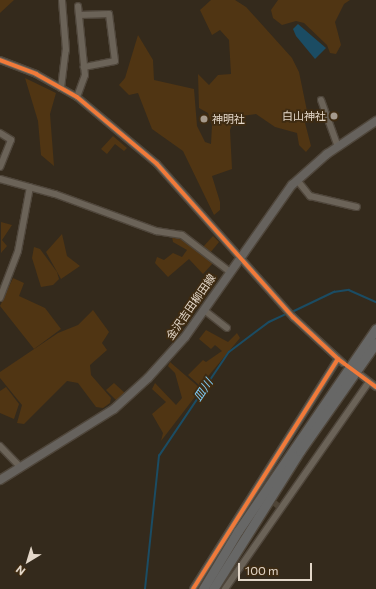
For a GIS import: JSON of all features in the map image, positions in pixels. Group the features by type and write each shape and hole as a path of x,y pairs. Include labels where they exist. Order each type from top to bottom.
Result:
{"highway":[{"path":"203,589 238,531 376,328"},
{"path":"213,589 300,451 376,343"}],"main road":[{"name":"金沢吉田柳田線","path":"0,480 114,409 170,355 204,310 239,257 297,180 338,147 376,121"}],"street":[{"path":"61,88 66,50 62,0"},
{"path":"77,98 84,67 78,6"},
{"path":"79,15 109,14 115,61 84,67"},
{"path":"0,60 61,88 77,98 176,182 239,257 293,317 341,361 193,589"},
{"path":"321,100 338,147"},
{"path":"0,133 11,140 1,158 0,167"},
{"path":"0,179 30,187 156,231 182,235 230,272"},
{"path":"297,180 310,196 338,206 357,207"},
{"path":"0,298 16,257 30,187"},
{"path":"204,310 227,328"},
{"path":"362,376 376,387"},
{"path":"225,589 369,382"},
{"path":"0,446 20,467"}],"shaded area":[{"path":"0,0 14,0 0,13"},
{"path":"211,0 235,0 246,7 292,58 299,72 307,111 304,119 311,146 306,152 299,145 297,133 275,127 256,114 235,117 230,130 232,169 212,176 220,202 220,210 214,215 183,151 152,129 138,93 129,95 119,85 125,78 138,35 153,60 154,80 194,89 197,126 205,142 211,144 212,125 208,113 199,108 198,74 209,85 218,75 231,74 229,40 220,30 212,35 200,10"},
{"path":"278,0 350,0 344,4 335,22 341,45 336,54 330,53 327,45 304,23 296,21 282,25 273,18 271,10"},
{"path":"25,78 56,93 50,114 54,166 41,155 38,121"},
{"path":"113,136 127,148 124,151 115,144 107,154 101,149"},
{"path":"1,222 12,225 2,240 7,246 1,253"},
{"path":"62,234 67,256 80,266 61,279 46,252"},
{"path":"213,236 219,242 210,253 203,247"},
{"path":"172,237 187,240 213,263 203,274 189,259 168,277 155,263 157,257 164,260 173,253 182,257 187,250 173,242"},
{"path":"34,247 40,249 57,272 59,279 53,285 41,287 32,258"},
{"path":"13,278 24,283 19,296 45,308 61,329 34,349 0,306"},
{"path":"93,310 109,332 102,343 107,350 90,365 91,375 111,398 110,403 103,408 96,407 78,383 67,381 24,424 17,423 22,405 0,378 0,372 58,333 78,325"},
{"path":"206,330 228,342 237,333 240,338 200,386 188,375 203,360 206,362 222,351 215,345 211,349 199,339"},
{"path":"170,362 201,389 161,441 163,433 152,414 166,402 152,389 155,383 176,405 182,398 175,373 168,366"},
{"path":"114,383 126,394 117,401 106,390"},
{"path":"6,387 19,404 14,419 0,413 0,391"}],"water":[{"path":"298,24 326,48 315,59 296,36 293,29"}],"waterway":[{"name":"皿川","path":"292,312 334,292 349,290 376,302"},
{"name":"皿川","path":"145,589 159,456 229,352 269,322 288,313"}],"tunnel":[{"path":"268,497 279,507"}],"cycle path":[{"path":"0,60 36,74 77,97 157,164 293,317 338,359 376,387"},
{"path":"193,589 338,359"}],"place":[{"name":"白山神社","path":"334,116"},
{"name":"神明社","path":"204,119"}]}
